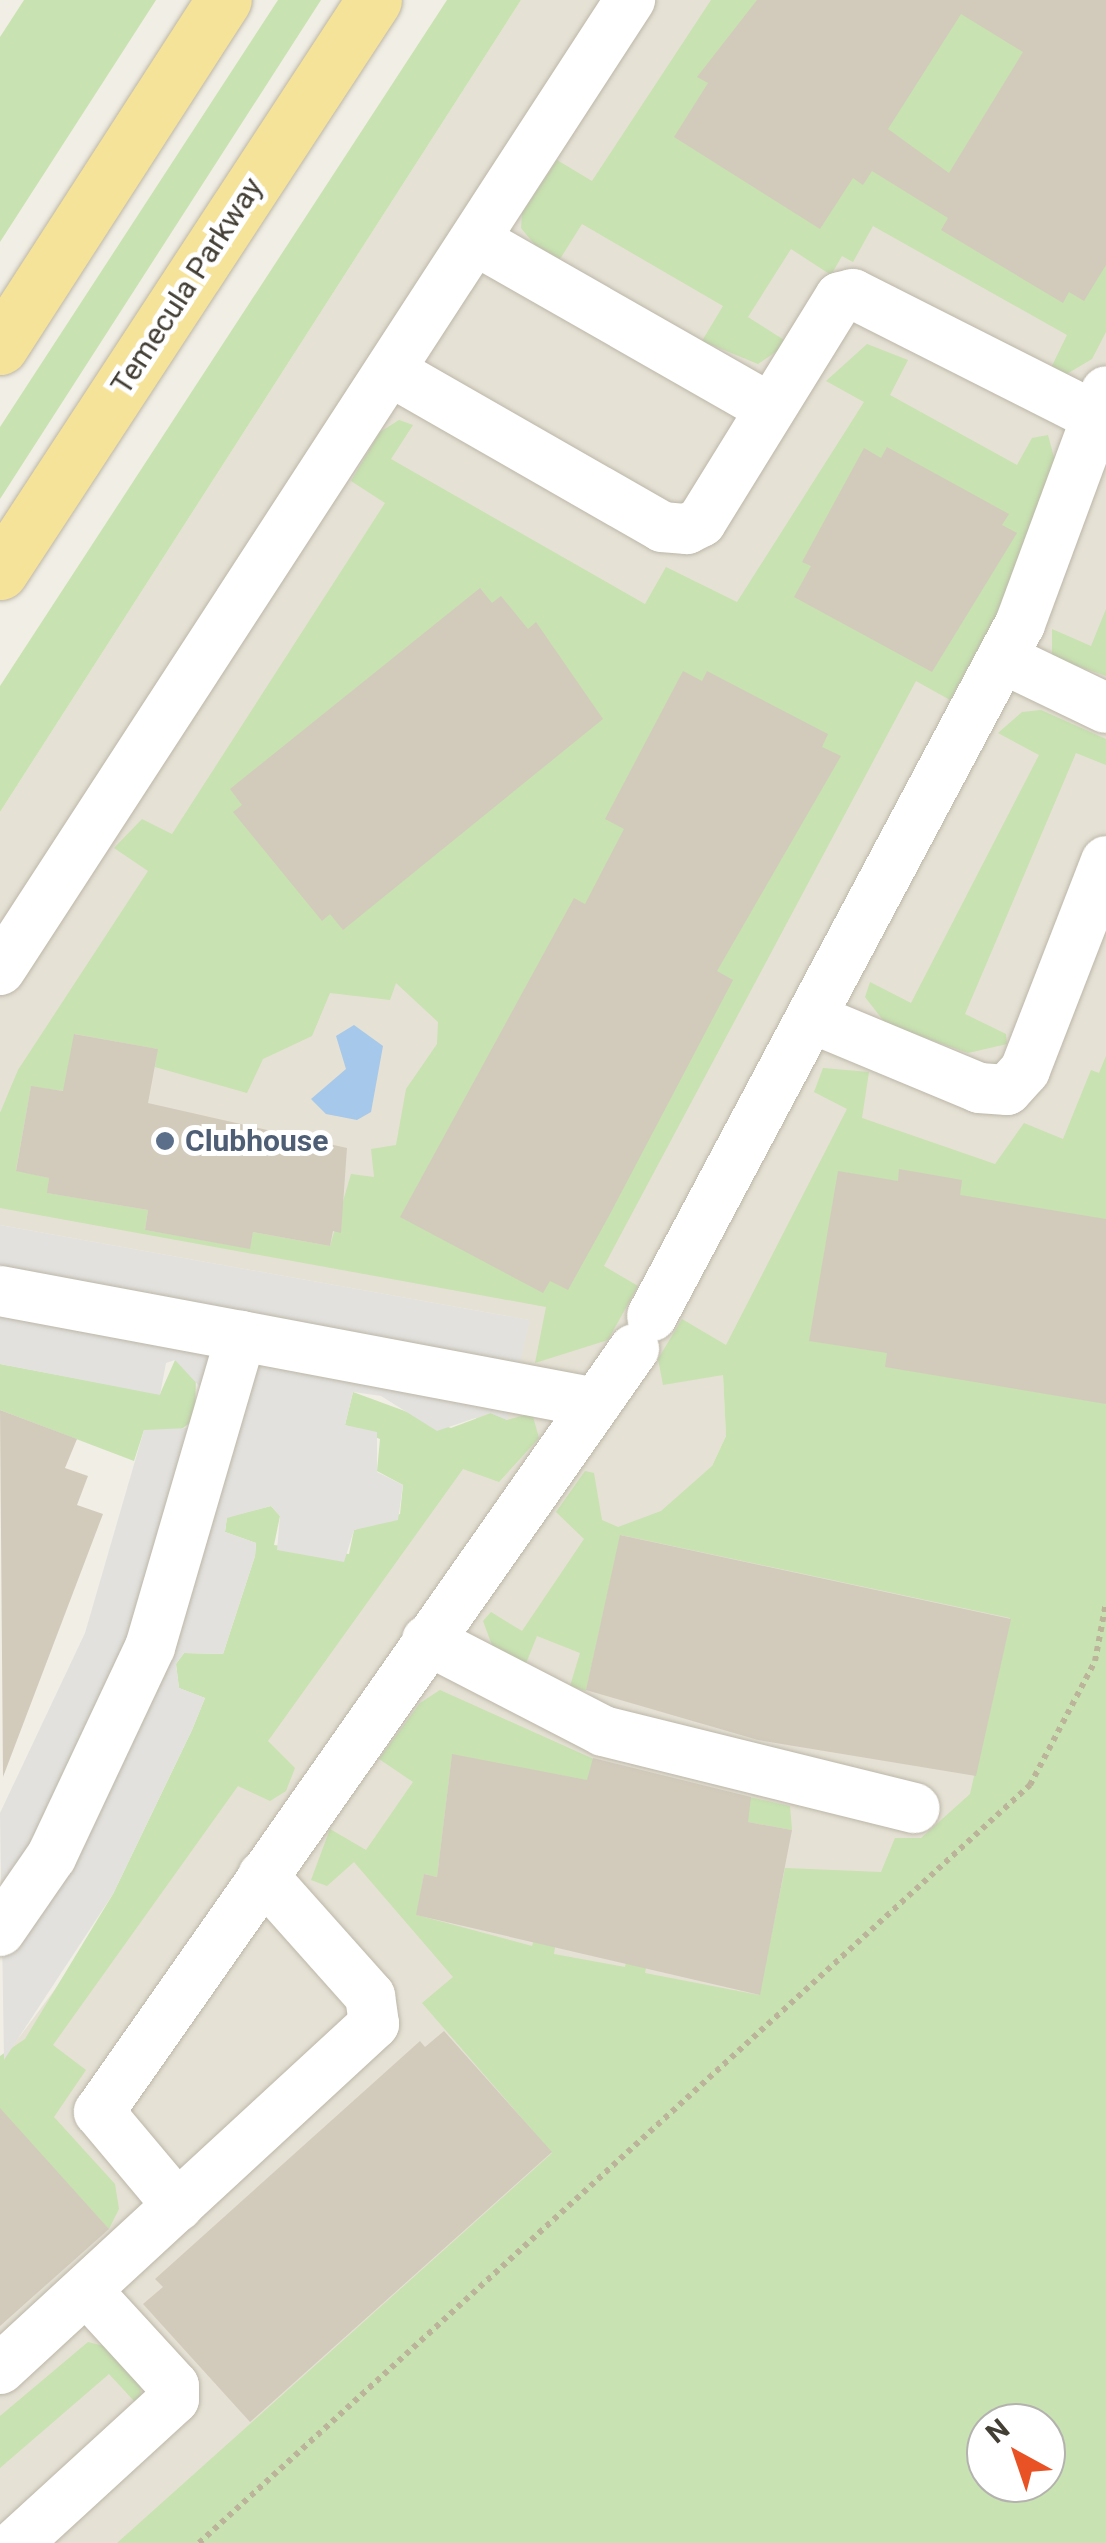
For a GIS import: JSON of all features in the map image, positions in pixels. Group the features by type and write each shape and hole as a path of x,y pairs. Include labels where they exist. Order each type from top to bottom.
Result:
{"main road":[{"path":"0,347 224,0"},
{"name":"Temecula Parkway","path":"0,572 374,0"}],"lane":[{"path":"0,970 630,0"},
{"path":"475,240 770,408"},
{"path":"178,2206 99,2112 643,1333 816,1020 1002,658 1100,403 853,294 840,297 702,522 662,527 390,371"},
{"path":"1002,658 1106,708"},
{"path":"816,1020 979,1088 1007,1090 1024,1070 1106,861"},
{"path":"0,1292 596,1403"},
{"path":"0,1931 51,1857 150,1647 240,1336"},
{"path":"427,1640 603,1732 915,1808"},
{"path":"0,2369 178,2206 378,2012 263,1876"},
{"path":"16,2543 174,2399 174,2386 86,2290"}],"path":[{"path":"199,2543 1030,1785 1095,1661 1106,1603"}],"shaded area":[{"path":"521,0 1106,0 1106,1417 723,1375 726,1436 712,1466 1024,1582 1021,1769 175,2543 0,2543 0,2063 464,1441 529,1320 0,1225 0,812"},
{"path":"0,1225 530,1320 507,1420 490,1413 437,1431 381,1396 353,1392 345,1425 377,1432 377,1472 403,1485 398,1520 354,1530 344,1562 277,1550 280,1516 271,1506 227,1518 225,1532 256,1543 255,1556 223,1654 184,1653 176,1664 179,1688 205,1698 192,1730 113,1894 4,2060 0,1813 85,1633 144,1430 188,1428 201,1388 175,1360 166,1363 160,1395 0,1364"}],"green space":[{"path":"24,0 156,0 0,242 0,37"},
{"path":"278,0 321,0 0,499 0,427"},
{"path":"447,0 521,0 0,812 0,686"},
{"path":"711,0 1106,0 1106,332 1092,359 1065,375 1050,370 1067,335 873,226 853,262 842,256 831,275 791,249 748,317 789,343 758,364 702,341 723,306 582,224 560,259 535,245 521,228 522,213 557,160 592,181"},
{"path":"867,344 908,360 890,395 1017,465 1032,438 1048,435 1055,461 999,611 950,700 916,681 604,1266 638,1286 608,1340 535,1363 546,1307 0,1208 0,1113 18,1070 148,871 114,848 142,819 172,834 385,503 351,481 380,432 399,420 413,425 391,459 645,604 666,567 737,602 864,402 826,381","holes":["396,983 438,1022 437,1044 406,1089 396,1145 371,1149 374,1177 351,1174 330,1246 253,1232 249,1248 145,1230 148,1210 48,1193 49,1178 16,1170 31,1087 64,1091 75,1034 157,1049 155,1067 247,1093 263,1059 312,1036 330,993 390,1000"]},
{"path":"1106,609 1106,676 1052,657 1052,629 1091,646"},
{"path":"1041,710 1106,739 1106,765 1076,753 965,1014 1006,1034 1007,1044 968,1053 886,1024 865,997 870,982 911,1003 1039,755 998,733 1022,712"},
{"path":"1106,1056 1106,2543 117,2543 552,2153 422,2003 453,1977 354,1862 327,1886 311,1880 330,1829 366,1850 413,1782 379,1759 420,1703 440,1690 607,1765 790,1806 792,1830 586,1793 452,1755 437,1877 424,1874 417,1915 532,1946 537,1931 557,1935 554,1954 625,1967 628,1952 648,1956 645,1973 759,1995 785,1868 881,1872 895,1838 921,1838 970,1794 1010,1618 621,1535 586,1691 570,1686 580,1653 537,1636 525,1666 492,1645 483,1621 491,1612 522,1631 584,1539 556,1512 585,1471 594,1473 602,1520 618,1527 661,1511 712,1466 726,1436 723,1375 663,1385 658,1359 682,1319 726,1345 847,1109 814,1092 823,1068 869,1072 862,1118 995,1164 1024,1123 1063,1139 1091,1070 1099,1073"},
{"path":"175,1360 196,1373 195,1419 179,1431 144,1430 134,1461 0,1410 0,1364 160,1394"},
{"path":"353,1392 451,1428 491,1413 507,1420 532,1413 539,1438 499,1482 463,1469 268,1741 295,1768 286,1791 270,1801 238,1786 53,2045 86,2070 54,2117 115,2184 119,2209 109,2229 0,2110 0,2056 25,2039 113,1894 192,1730 205,1698 179,1688 176,1664 184,1653 223,1654 255,1556 256,1543 225,1532 227,1517 271,1506 280,1516 274,1545 349,1554 354,1530 400,1514 403,1485 377,1471 380,1439 345,1425"},
{"path":"88,2342 108,2347 140,2379 141,2397 135,2402 109,2374 0,2468 0,2416"}],"water":[{"path":"354,1025 383,1046 371,1112 357,1120 326,1114 311,1099 346,1069 336,1036"}],"building":[{"path":"757,0 1106,0 1106,265 1084,301 1069,292 1063,303 941,230 948,218 872,171 863,185 853,178 820,229 674,137 708,83 697,77","holes":["961,14 1023,52 949,173 888,129"]},
{"path":"887,447 1009,514 1002,525 1017,533 932,672 794,597 811,566 802,562 864,448 881,458"},
{"path":"480,588 492,603 501,596 528,629 536,622 603,719 343,930 330,914 322,921 233,812 242,805 230,789"},
{"path":"683,671 702,681 707,671 828,734 822,747 841,756 717,971 733,980 568,1290 550,1281 543,1293 400,1217 574,898 585,904 624,829 605,819"},
{"name":"Clubhouse","path":"74,1034 158,1049 148,1103 347,1148 341,1233 333,1231 330,1246 253,1232 250,1249 145,1230 148,1210 47,1193 49,1178 16,1171 31,1086 63,1091"},
{"path":"899,1169 962,1180 960,1195 1106,1219 1106,1404 885,1367 887,1353 809,1341 838,1171 898,1181"},
{"path":"0,1410 77,1439 65,1468 88,1476 77,1505 103,1514 3,1777"},
{"path":"620,1535 1011,1619 976,1776 758,1740 586,1690"},
{"path":"452,1754 587,1780 593,1758 751,1797 748,1822 792,1830 760,1995 416,1915 424,1874 437,1877"},
{"path":"444,2031 552,2152 250,2422 143,2304 163,2287 155,2279 420,2041 425,2047"},
{"path":"0,2108 109,2229 0,2326"}],"place":[{"name":"Clubhouse","path":"165,1141"}]}
